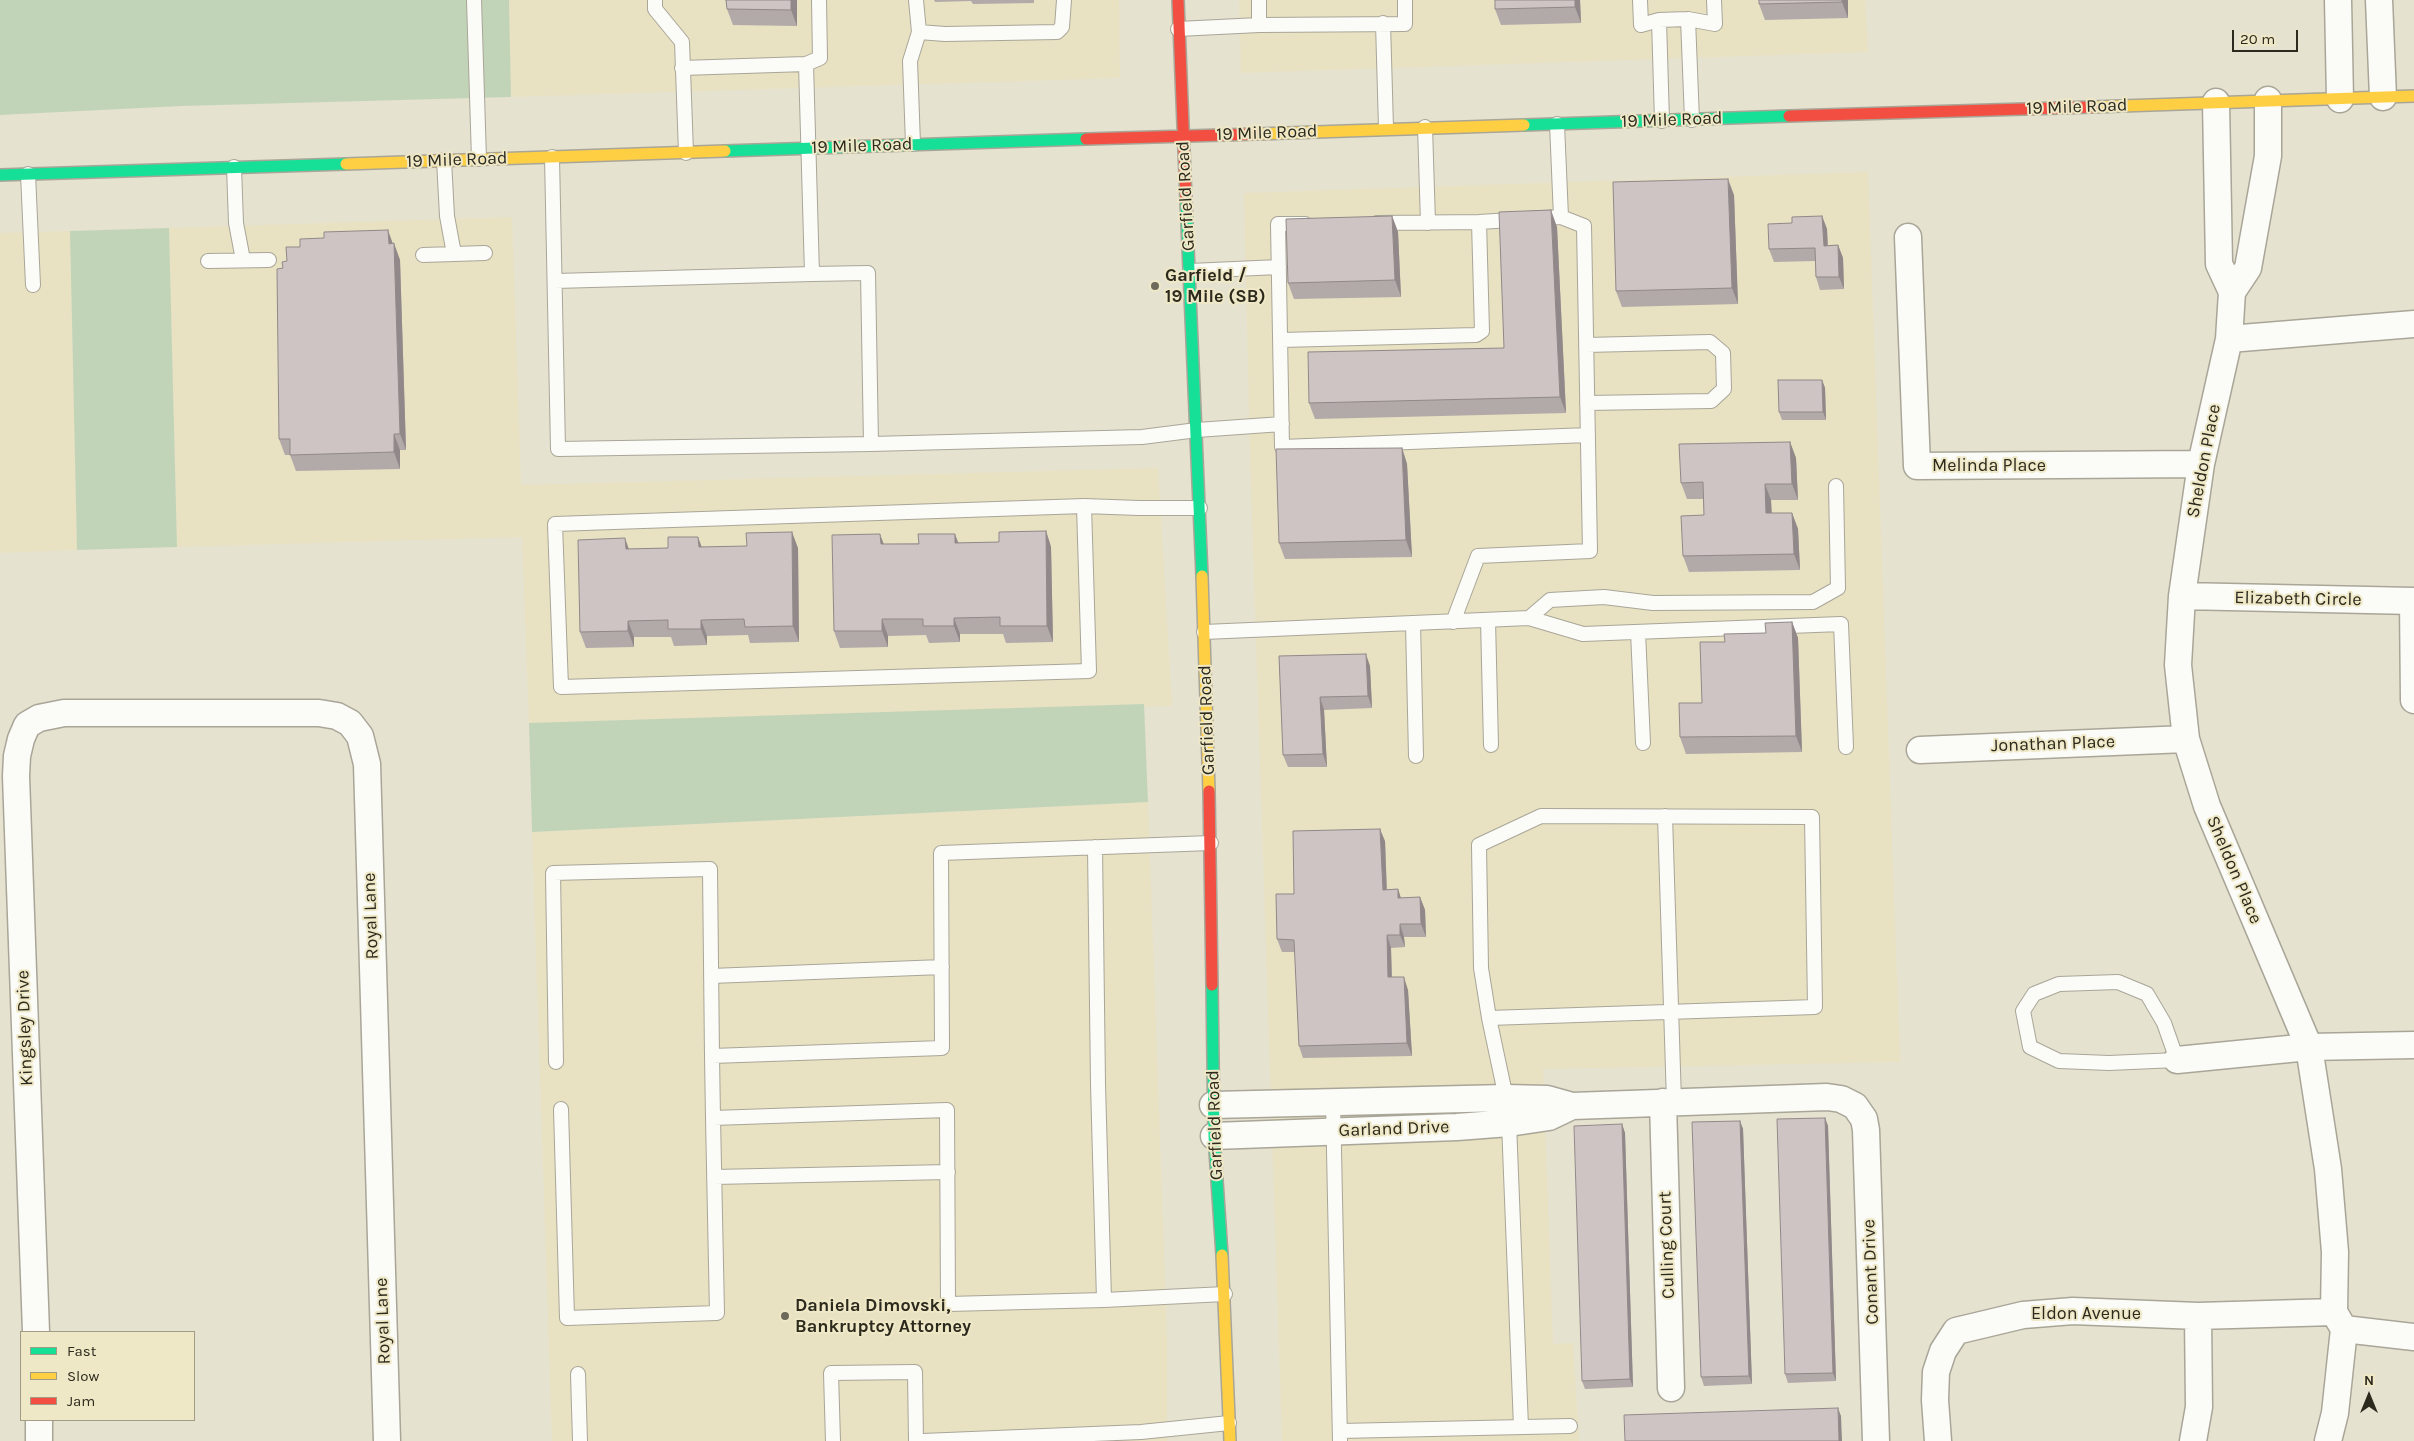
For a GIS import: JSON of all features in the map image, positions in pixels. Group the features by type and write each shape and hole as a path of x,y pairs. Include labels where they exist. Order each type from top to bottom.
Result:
{"street":[{"name":"Garfield Road","path":"1178,0 1197,430 1211,843 1212,1105 1225,1294 1230,1441"},
{"path":"2338,0 2340,99"},
{"path":"2379,0 2383,97"},
{"name":"19 Mile Road","path":"0,175 1386,128 1662,121 2414,96"},
{"path":"2216,102 2218,264 2232,292 2248,268 2268,156 2268,100"},
{"name":"Melinda Place","path":"1908,237 1917,466 2200,464"},
{"name":"Sheldon Place","path":"2232,292 2229,339 2200,464 2182,596 2178,665 2186,739 2206,806 2309,1047 2328,1168 2339,1321 2335,1412 2328,1441"},
{"path":"2229,339 2414,324"},
{"name":"Elizabeth Circle","path":"2182,596 2413,601"},
{"path":"2413,601 2414,700"},
{"name":"Royal Lane","path":"28,725 39,718 64,713 319,713 337,716 350,723 360,736 367,764 387,1441"},
{"name":"Kingsley Drive","path":"28,725 21,739 17,756 16,776 36,1331"},
{"name":"Jonathan Place","path":"1920,750 2186,739"},
{"path":"2176,1060 2309,1047 2414,1045"},
{"name":"Garland Drive","path":"1214,1136 1456,1127 1547,1099 1572,1106 1827,1097 1842,1099 1855,1106"},
{"name":"Garland Drive","path":"1212,1105 1332,1102 1507,1110"},
{"name":"Culling Court","path":"1668,1102 1671,1388"},
{"name":"Conant Drive","path":"1855,1106 1864,1119 1866,1130 1876,1441"},
{"name":"Eldon Avenue","path":"1938,1441 1935,1400 1936,1372 1944,1351 1956,1331 2023,1315 2073,1311 2339,1321 2414,1337"},
{"path":"2193,1441 2199,1407 2198,1316"},
{"path":"39,1421 39,1441"}],"lane":[{"path":"474,0 479,160"},
{"path":"655,0 655,8 682,42 686,153"},
{"path":"682,68 806,64 820,58 819,0"},
{"path":"914,144 910,61 919,32 916,0"},
{"path":"919,32 945,34 1057,32 1062,27 1064,0"},
{"path":"1259,0 1259,25"},
{"path":"1178,29 1259,25 1405,24 1405,0"},
{"path":"1640,0 1641,26 1659,20 1688,19 1715,24 1714,0"},
{"path":"1688,19 1692,120"},
{"path":"1659,20 1662,121"},
{"path":"1383,23 1386,128"},
{"path":"806,64 812,274"},
{"path":"1557,124 1561,217"},
{"path":"1426,127 1428,223"},
{"path":"552,157 558,449 1142,437 1197,430 1282,424"},
{"path":"444,160 447,216 454,254"},
{"path":"234,167 236,223 243,260"},
{"path":"28,174 33,285"},
{"path":"1362,223 1479,222 1561,217 1584,226 1590,551 1478,556 1453,622"},
{"path":"1281,340 1476,335 1482,331 1479,222"},
{"path":"1316,224 1278,224 1282,447 1588,435"},
{"path":"423,255 485,253"},
{"path":"208,261 269,260"},
{"path":"1190,271 1279,267"},
{"path":"555,281 868,273 871,444"},
{"path":"1586,346 1710,342 1723,352 1724,389 1711,401 1587,403"},
{"path":"1529,618 1550,600 1604,597 1653,603 1813,602 1838,588 1836,486"},
{"path":"1084,506 1088,671 561,686 555,524 1084,506 1200,508"},
{"path":"1204,632 1529,618 1583,634 1841,624 1846,747"},
{"path":"1488,620 1491,745"},
{"path":"1414,623 1416,756"},
{"path":"1638,632 1643,743"},
{"path":"1489,1018 1815,1006 1812,817 1541,816 1479,845 1480,968 1489,1018 1507,1110 1521,1427"},
{"path":"1665,816 1671,1012 1668,1102"},
{"path":"712,1056 942,1048 941,853 1211,843"},
{"path":"1095,847 1098,1084 1104,1300"},
{"path":"556,1062 553,873 710,869 717,1313 567,1318 561,1109"},
{"path":"711,976 942,967"},
{"path":"2118,982 2147,994 2164,1023 2176,1060 2109,1063 2059,1061 2030,1047 2023,1011 2034,994 2059,984 2118,982"},
{"path":"1332,1102 1340,1436 1570,1426"},
{"path":"713,1118 947,1110 948,1304 1104,1300 1225,1294"},
{"path":"714,1177 948,1172"},
{"path":"833,1441 831,1373 915,1372 916,1441"},
{"path":"578,1374 580,1441"},
{"path":"923,1441 1141,1432 1230,1423"}],"shaded area":[{"path":"509,0 1119,0 1120,78 511,97"},
{"path":"1239,0 1865,0 1868,52 1241,73"},
{"path":"1868,172 1900,1062 1543,1069 1553,1344 1573,1343 1579,1441 1282,1441 1250,456 1244,193"},
{"path":"512,217 521,485 1158,468 1172,706 529,723 522,537 177,547 169,228"},
{"path":"70,231 77,550 0,553 0,233"},
{"path":"1148,802 1167,1337 1167,1441 552,1441 532,832"}],"green space":[{"path":"0,0 509,0 511,97 182,106 0,115"},
{"path":"169,228 177,547 77,550 70,231"},
{"path":"1144,704 1148,802 532,832 529,723"}],"building":[{"path":"726,0 791,0 791,10 727,9"},
{"path":"1495,0 1575,0 1575,7 1495,9"},
{"path":"1759,0 1842,0 1842,2 1759,4"},
{"path":"1728,179 1732,288 1616,291 1613,182"},
{"path":"1551,210 1560,397 1309,403 1308,352 1504,348 1499,212"},
{"path":"1392,216 1395,280 1288,283 1286,219"},
{"path":"1822,216 1824,246 1838,245 1839,277 1816,277 1815,248 1769,249 1768,224 1792,223 1792,217"},
{"path":"388,230 389,244 394,243 400,434 394,434 394,452 290,455 290,439 279,439 277,269 283,268 282,262 287,261 286,247 300,247 300,239 324,238 324,232"},
{"path":"1778,380 1822,380 1823,412 1779,412"},
{"path":"1790,442 1792,484 1765,484 1766,513 1792,513 1794,554 1683,556 1681,516 1704,515 1703,482 1681,483 1679,444"},
{"path":"1402,448 1406,540 1279,543 1276,449"},
{"path":"1046,531 1047,626 1000,626 1000,617 954,618 954,626 923,626 923,619 882,619 882,631 834,631 832,535 880,534 881,544 919,544 918,534 955,534 955,543 999,542 999,532"},
{"path":"792,532 793,626 745,627 744,619 701,620 701,629 668,629 668,620 628,621 628,631 580,632 578,540 625,538 626,549 668,548 668,537 698,537 699,547 747,546 746,533"},
{"path":"1792,622 1796,736 1680,737 1679,703 1702,703 1700,642 1725,642 1724,634 1766,633 1765,623"},
{"path":"1366,654 1368,696 1320,697 1323,754 1283,755 1279,656"},
{"path":"1380,829 1383,890 1398,889 1398,898 1420,897 1421,924 1400,924 1400,935 1387,935 1388,977 1404,977 1407,1043 1299,1046 1294,940 1277,939 1276,894 1294,894 1293,831"},
{"path":"1825,1118 1833,1373 1785,1374 1777,1119"},
{"path":"1740,1121 1749,1376 1701,1377 1692,1122"},
{"path":"1622,1124 1630,1379 1582,1381 1574,1126"},
{"path":"1838,1408 1839,1441 1625,1441 1624,1415"}],"traffic: fast":[{"path":"1524,125 1789,116"},
{"path":"725,151 1086,139"},
{"path":"0,175 346,164"},
{"path":"1186,200 1202,576"},
{"path":"1212,985 1214,1136 1222,1255"}],"traffic: slow":[{"path":"2092,107 2414,96"},
{"path":"1257,134 1524,125"},
{"path":"346,164 725,151"},
{"path":"1202,576 1209,791"},
{"path":"1222,1255 1230,1441"}],"traffic: jam":[{"path":"1178,0 1186,200"},
{"path":"1789,116 2092,107"},
{"path":"1086,139 1257,134"},
{"path":"1209,791 1212,985"}],"place":[{"name":"Garfield / 19 Mile (SB)","path":"1155,286"},
{"name":"Daniela Dimovski, Bankruptcy Attorney","path":"785,1316"}]}
